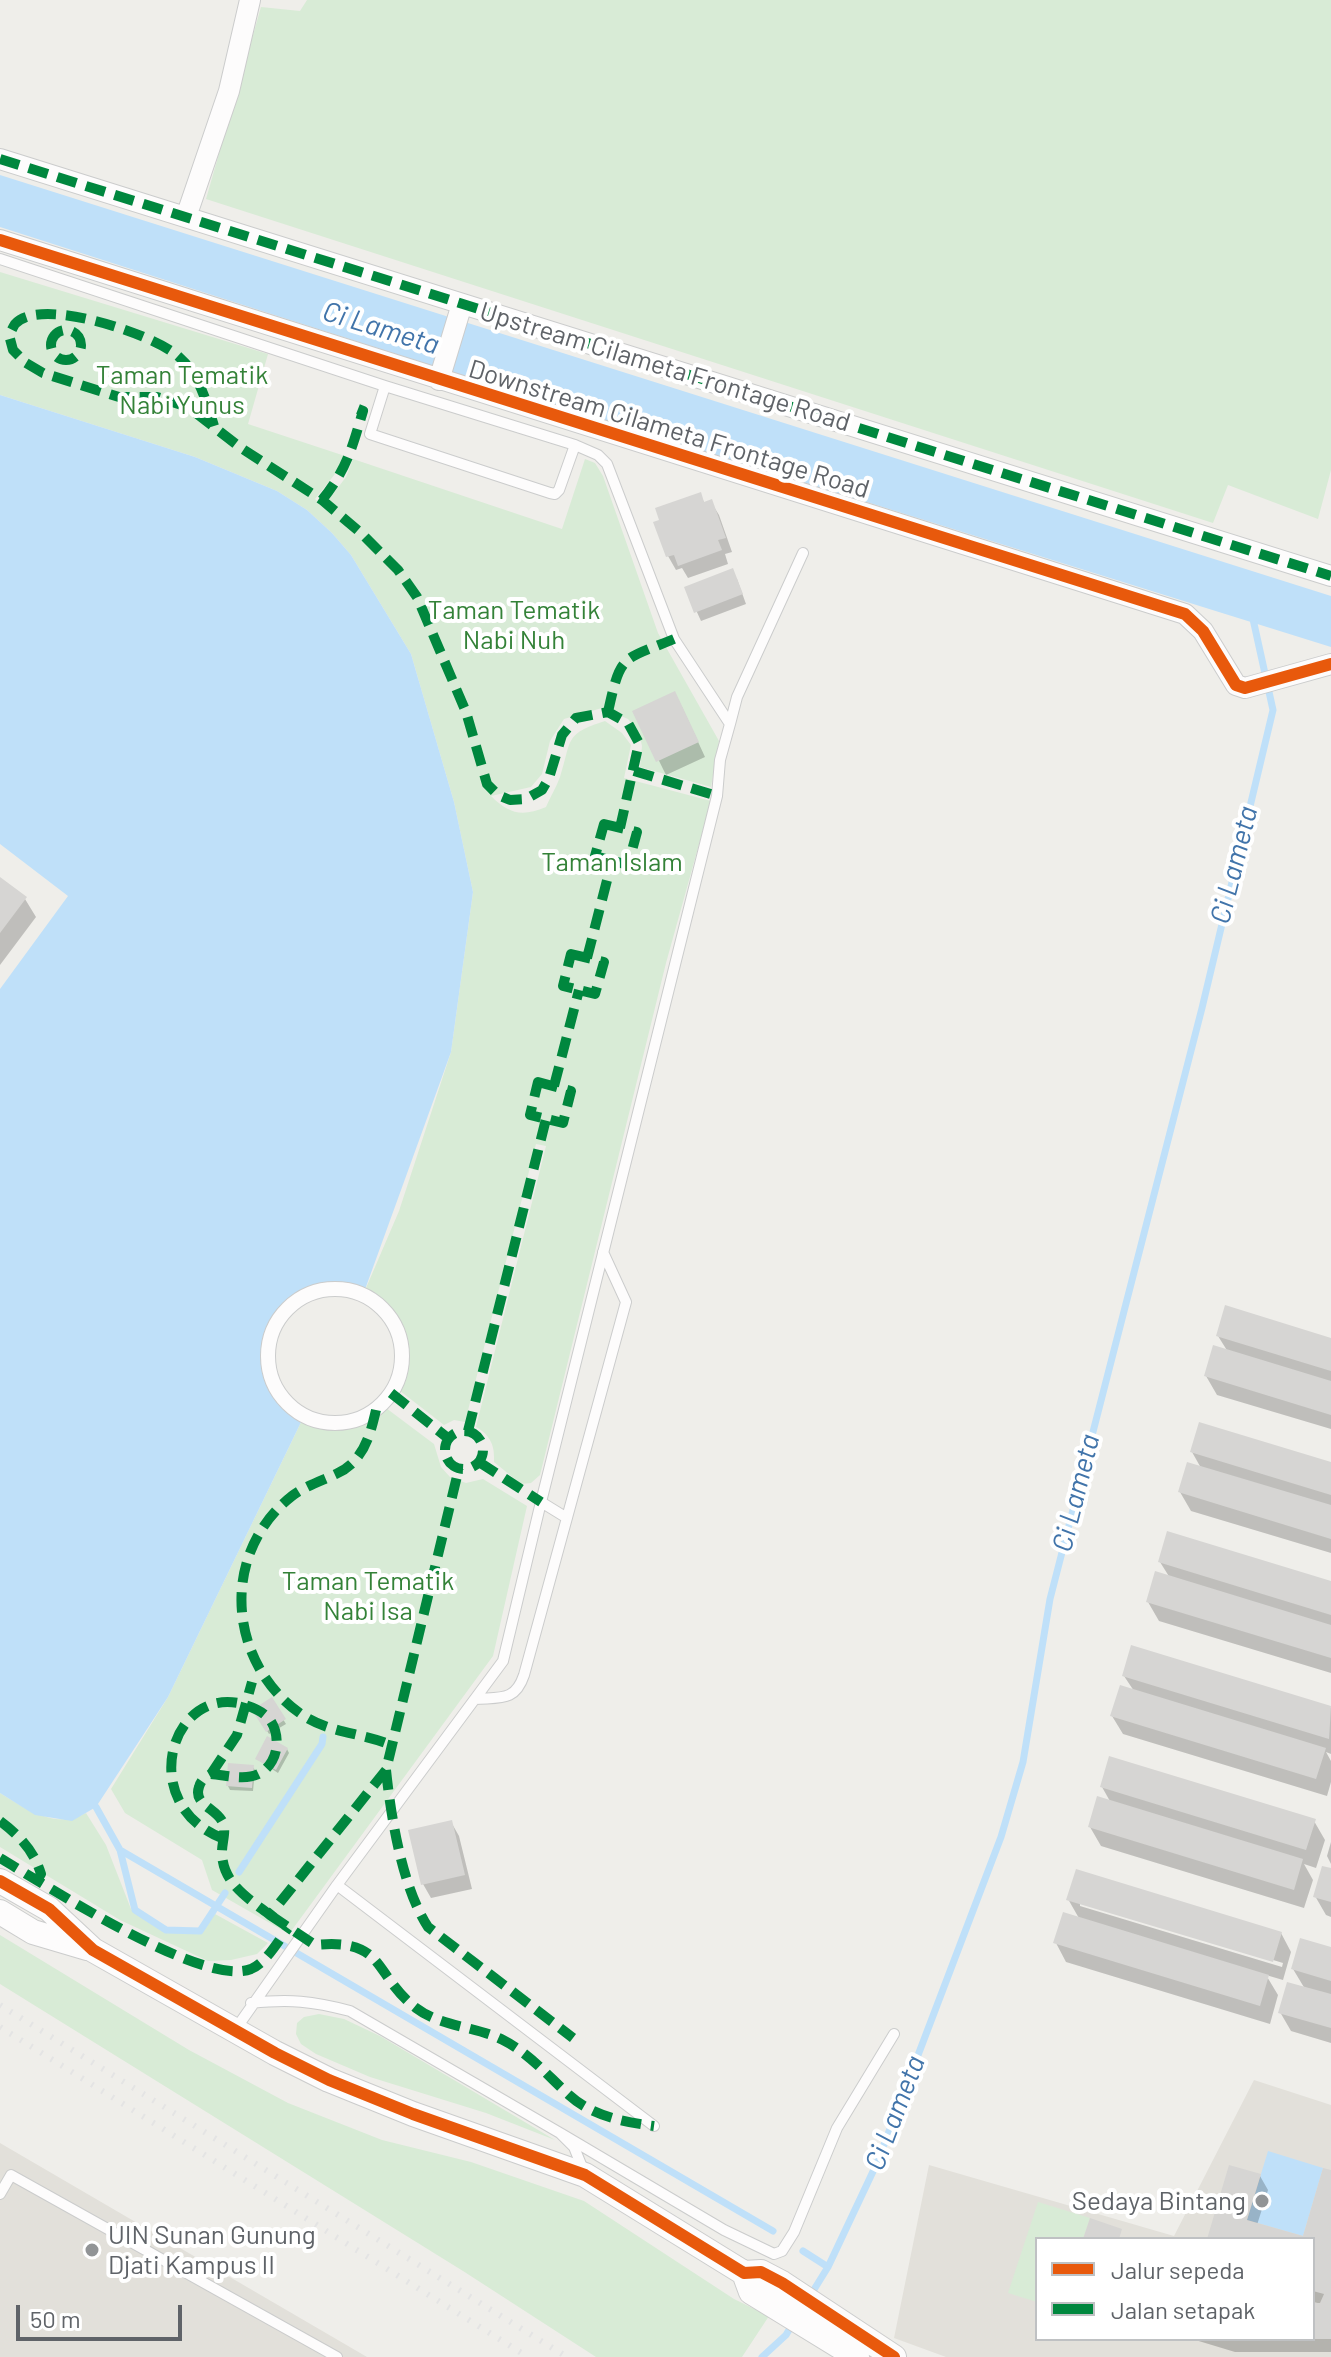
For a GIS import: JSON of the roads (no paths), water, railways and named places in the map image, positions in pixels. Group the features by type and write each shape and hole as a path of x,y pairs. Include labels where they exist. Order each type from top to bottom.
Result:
{"street":[{"path":"186,217 229,91 250,0"},
{"name":"Upstream Cilameta Frontage Road","path":"0,159 186,217 460,311 1331,576"},
{"name":"Downstream Cilameta Frontage Road","path":"0,240 441,373 1185,614 1203,631 1236,685 1245,688 1331,664"},
{"path":"441,373 460,311"},
{"path":"329,1289 352,1291 373,1300 390,1316 400,1336 403,1358 398,1380 391,1393 376,1410 349,1421 326,1422 304,1416 287,1403 275,1386 268,1363 269,1343 280,1316 308,1294 329,1289"},
{"path":"0,1881 49,1909 93,1950 234,2031 329,2080 413,2114 585,2175 744,2273 751,2292 776,2293 892,2356"},
{"path":"0,1912 33,1932 93,1950"},
{"path":"776,2293 857,2357"}],"lane":[{"path":"0,259 598,455 607,464 674,639 730,724"},
{"path":"385,386 370,434 550,493 555,494 559,490 575,445"},
{"path":"234,2031 251,2003 503,1661 717,796 720,760 737,697 803,553"},
{"path":"475,1699 508,1697 519,1689 626,1302 603,1252"},
{"path":"541,1502 567,1518"},
{"path":"337,1885 654,2126"},
{"path":"251,2003 290,1999 350,2011 724,2230 774,2254 782,2251 794,2232 837,2128 894,2034"},
{"path":"560,2133 574,2147 585,2175"},
{"path":"0,2194 11,2175 337,2357"}],"water":[{"path":"0,175 1331,596 1331,647 527,396 0,227"},
{"path":"0,395 195,457 277,491 307,510 332,533 351,555 411,654 454,802 473,892 451,1052 363,1295 342,1290 321,1292 302,1299 286,1310 274,1325 267,1343 267,1364 277,1390 304,1416 168,1697 96,1807 72,1821 35,1815 0,1793 0,989 68,896 0,844"},
{"path":"1268,2151 1323,2168 1303,2236 1247,2220"}],"waterway":[{"name":"Ci Lameta","path":"810,2296 828,2267 877,2163 1001,1837 1023,1762 1050,1599 1202,1008 1273,710 1250,616"},
{"path":"239,1872 322,1744 323,1737"},
{"path":"96,1807 120,1850 773,2231"},
{"path":"120,1850 135,1910 166,1930 200,1931 225,1893"},
{"path":"803,2251 828,2267"},
{"name":"Ci Lameta","path":"762,2357 786,2335 793,2323"}],"railway":[{"path":"0,2005 567,2357"},
{"path":"0,2027 528,2357"}],"place":[{"name":"Sedaya Bintang","path":"1262,2201"},
{"name":"UIN Sunan Gunung Djati Kampus II","path":"92,2250"}],"park label":[{"name":"Taman Tematik Nabi Yunus","path":"182,390"},
{"name":"Taman Tematik Nabi Nuh","path":"514,625"},
{"name":"Taman Islam","path":"612,862"},
{"name":"Taman Tematik Nabi Isa","path":"368,1596"}]}
